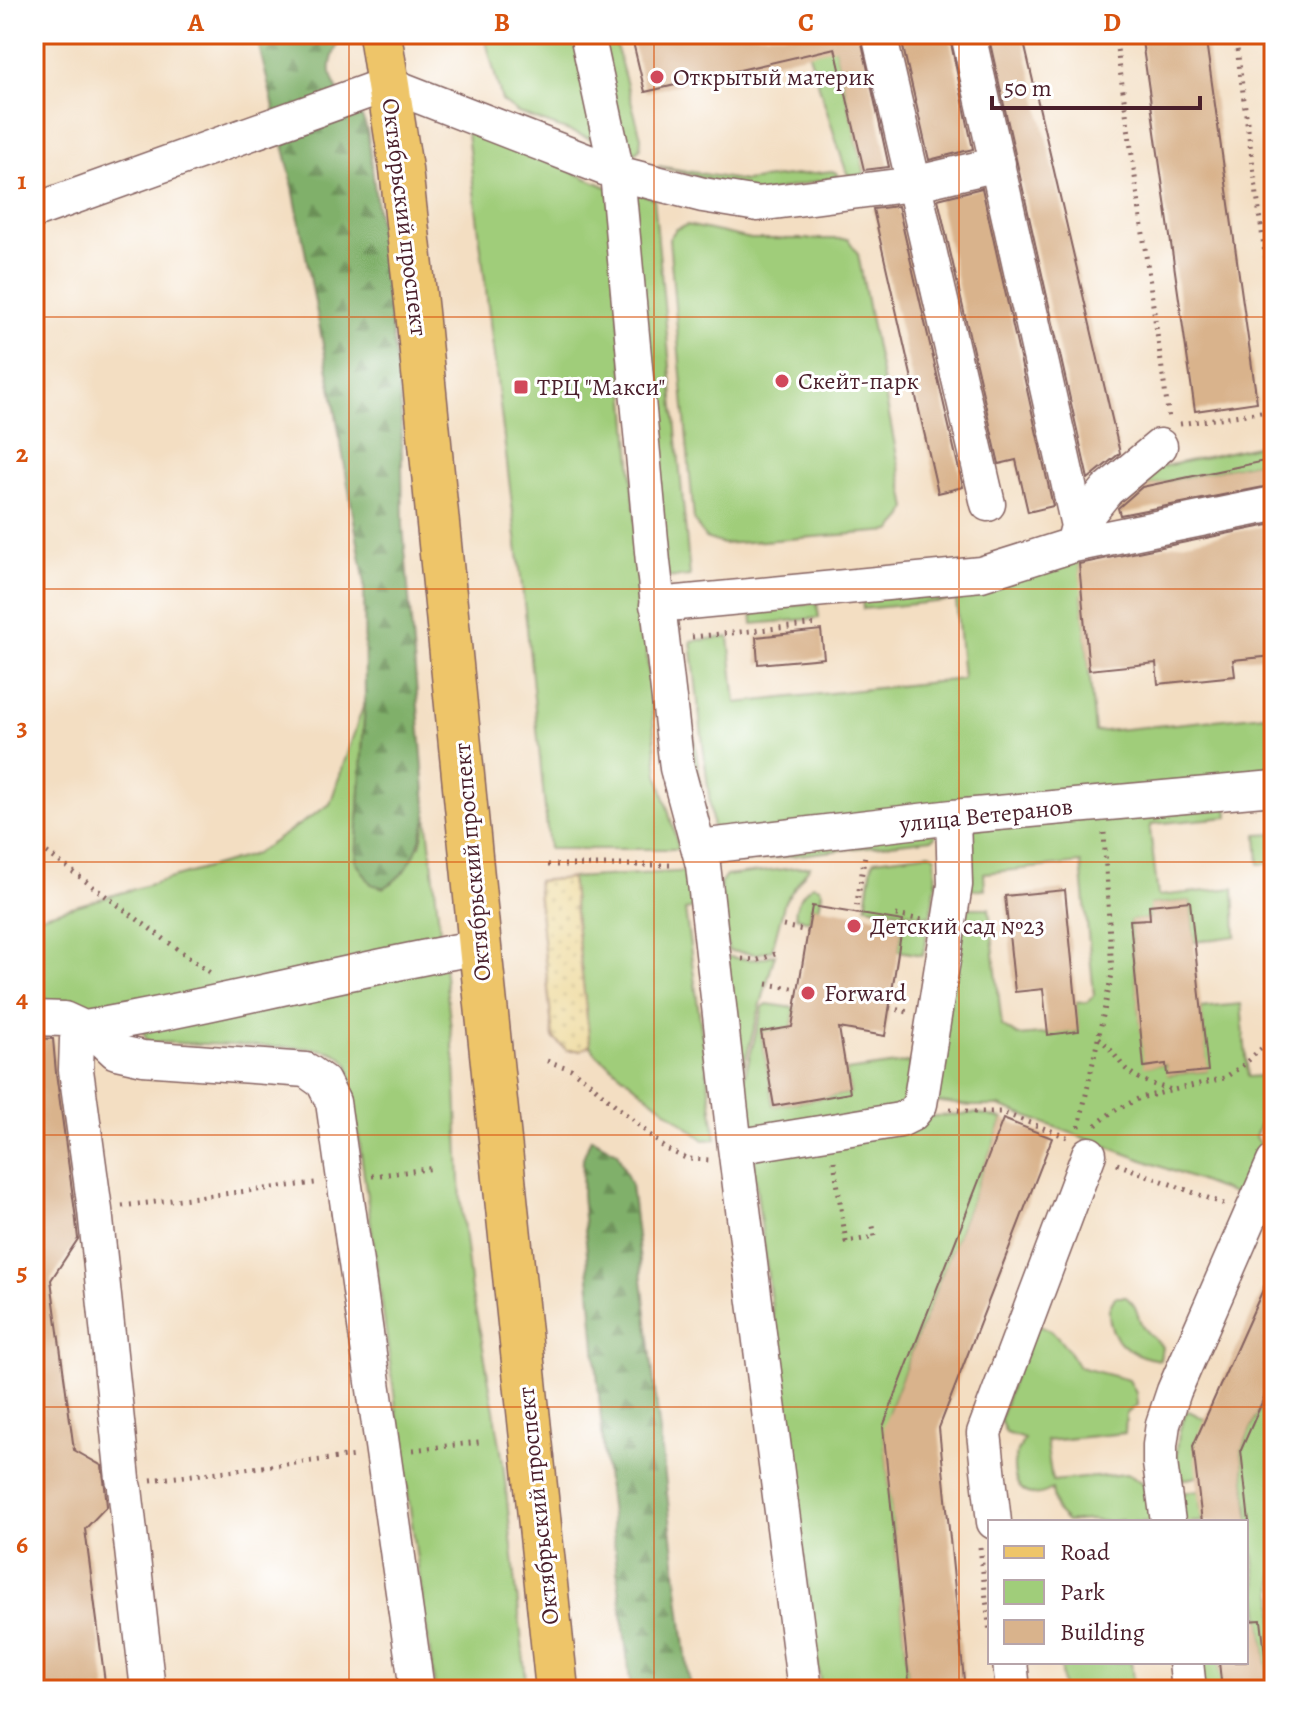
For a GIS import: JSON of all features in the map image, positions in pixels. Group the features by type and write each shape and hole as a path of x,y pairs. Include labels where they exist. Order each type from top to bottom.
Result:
{"main road":[{"name":"Октябрьский проспект","path":"380,34 401,169 417,312 557,1690"}],"street":[{"path":"587,34 617,173 657,605 677,768 689,856 703,865 735,1147 805,1690"},
{"path":"879,34 988,504"},
{"path":"968,34 1076,535"},
{"path":"34,211 388,84 617,173 703,195 758,204 913,184 998,164"},
{"path":"1076,535 1107,490 1160,446"},
{"path":"657,605 981,574 1076,535 1274,504"},
{"name":"улица Ветеранов","path":"689,856 953,817 1274,788"},
{"path":"735,1147 900,1120 912,1114 920,1104 955,885 953,817"},
{"path":"148,1690 131,1483 76,1070 77,1039 84,1028 480,947"},
{"path":"34,1018 64,1019 97,1034 116,1052 143,1058 306,1070 323,1082 333,1102 417,1690"},
{"path":"994,1520 984,1433 1085,1142"},
{"path":"1168,1520 1160,1463 1163,1424 1174,1391 1274,1162"},
{"path":"1010,1664 1013,1690"},
{"path":"1186,1664 1189,1690"}],"path":[{"path":"1115,34 1169,419 1175,425 1274,410"},
{"path":"1235,34 1274,320"},
{"path":"685,637 818,624"},
{"path":"1085,1098 1112,974 1104,832"},
{"path":"34,843 211,973"},
{"path":"855,914 865,855"},
{"path":"548,865 689,856"},
{"path":"783,926 808,931"},
{"path":"738,958 758,960 775,954"},
{"path":"767,984 798,989"},
{"path":"1099,1038 1111,1048 1126,1069 1143,1081 1173,1091"},
{"path":"1085,1142 1112,1112 1140,1098 1224,1078 1262,1048"},
{"path":"547,1061 571,1069 666,1149 688,1159 712,1160 735,1147"},
{"path":"920,1104 974,1112 1001,1112 1085,1142 1251,1214"},
{"path":"830,1132 846,1242 875,1237 872,1221"},
{"path":"95,1210 435,1168"},
{"path":"131,1483 479,1442"}],"green space":[{"path":"256,34 343,34 331,61 332,77 347,103 361,116 368,137 401,408 403,525 427,816 408,866 384,888 371,884 356,862 365,701 364,578 291,177"},
{"path":"484,34 613,34 641,137 640,148 634,154 518,113 502,101"},
{"path":"832,34 865,175 848,176 809,54"},
{"path":"466,125 609,188 658,774 679,849 549,849 527,628"},
{"path":"658,166 744,181 832,171 839,176 760,194"},
{"path":"627,188 654,199 690,576 663,578"},
{"name":"Скейт-парк","path":"687,225 751,239 848,239 858,254 907,508 903,518 891,531 723,544 705,538 694,520 669,239 676,229"},
{"path":"1274,442 1274,459 1114,493 1139,472"},
{"path":"1274,555 1274,594 1272,575 1082,595 1095,732 1274,714 1274,781 714,839 691,641 729,637 736,703 963,679 956,600 863,609 862,597 1078,557 1082,581"},
{"path":"817,603 819,618 753,624 752,610"},
{"path":"678,620 705,817 696,812 667,622"},
{"path":"365,701 356,862 420,846 427,816 455,1064 461,1203 471,1291 503,1462 527,1690 435,1690 349,1066 332,1052 310,1048 150,1042 146,1039 136,1009 132,1007 34,1013 34,918 255,854 330,804"},
{"path":"1227,806 1228,817 1152,824 1150,830 1158,896 1234,888 1236,936 1194,942 1190,901 1150,905 1150,919 1130,921 1145,1066 1166,1064 1168,1075 1207,1071 1201,1008 1241,1004 1248,1077 1274,1075 1274,1101 1269,1102 1255,1137 1264,1151 1245,1191 1239,1195 1231,1193 999,1106 925,1100 968,908 989,908 1002,1026 1018,1036 1078,1031 1076,1003 1088,1002 1094,995 1081,863 984,873 985,889 968,890 959,829"},
{"path":"935,832 932,839 734,863 730,848"},
{"path":"1274,834 1274,863 1259,864 1257,835"},
{"path":"930,853 935,856 936,884 930,916 866,906 875,860"},
{"path":"810,866 785,901 772,950 757,954 728,951 720,884 726,876"},
{"path":"693,871 695,908 685,910 716,1139 704,1140 596,1054 590,1045 571,878"},
{"path":"812,885 820,887 822,893 819,908 812,906 809,921 796,917 795,913 805,891"},
{"path":"903,921 928,927 923,955 898,951"},
{"path":"775,954 739,1083 724,956 750,960"},
{"path":"767,1004 795,1008 792,1027 761,1033 774,1106 850,1093 846,1071 911,1062 904,1107 751,1136 743,1082 763,1007"},
{"path":"976,1113 1003,1119 890,1408 884,1433 910,1690 821,1690 755,1158 923,1117"},
{"path":"591,1138 617,1152 631,1185 690,1690 631,1690 604,1455 582,1194 583,1158"},
{"path":"1115,1297 1126,1297 1134,1305 1143,1327 1162,1347 1160,1360 1135,1353 1117,1338 1109,1312"},
{"path":"1031,1322 1055,1334 1079,1367 1129,1380 1136,1393 1137,1405 1126,1414 1125,1433 1046,1441 1052,1481 1127,1474 1142,1482 1154,1520 1065,1520 1056,1511 1052,1489 1030,1494 1016,1481 1014,1464 1024,1439 1006,1433 1000,1420"},
{"path":"1274,1376 1274,1690 1269,1690 1241,1450"},
{"path":"1186,1412 1205,1419 1241,1450 1203,1474 1178,1479 1178,1445"},
{"path":"1199,1491 1202,1520 1185,1520 1181,1493"},
{"path":"1060,1664 1131,1664 1134,1690 1063,1690"},
{"path":"1200,1664 1219,1664 1222,1686 1203,1688"}],"sand":[{"path":"571,878 590,1045 581,1050 567,1050 553,1038 537,881"}],"building":[{"path":"631,34 860,34 889,167 864,170 835,48 645,92"},
{"path":"900,34 949,34 973,149 929,160"},
{"path":"988,34 1022,34 1120,453 1088,479"},
{"path":"1141,34 1205,34 1257,402 1195,411"},
{"path":"982,188 1053,506 1028,512 1016,460 999,464 938,199"},
{"path":"898,206 963,487 938,493 873,209"},
{"path":"1274,459 1274,485 1120,515 1118,508 1142,487"},
{"path":"1274,524 1274,555 1270,556 1274,594 1274,656 1233,660 1235,676 1158,684 1156,663 1089,670 1079,564"},
{"path":"821,630 824,658 758,664 756,637"},
{"path":"1065,890 1079,1031 1048,1035 1043,989 1015,992 1005,896"},
{"path":"1190,901 1208,1071 1167,1075 1166,1064 1144,1067 1130,920 1150,919 1149,905"},
{"path":"812,906 903,921 885,1036 839,1028 850,1093 774,1106 761,1032 792,1027"},
{"path":"34,1038 53,1039 78,1239 51,1280 74,1450 102,1466 105,1487 107,1506 85,1529 106,1690 34,1690"},
{"path":"1003,1119 1052,1138 939,1428 965,1690 910,1690 883,1427"},
{"path":"1274,1265 1274,1375 1241,1450 1249,1522 1202,1520 1193,1446"},
{"path":"1261,1620 1269,1690 1222,1690 1219,1664 1248,1664 1248,1621"}],"place":[{"name":"Открытый материк","path":"657,77"},
{"name":"Скейт-парк","path":"782,381"},
{"name":"ТРЦ \"Макси\"","path":"521,387"},
{"name":"Детский сад №23","path":"854,926"},
{"name":"Forward","path":"808,993"}]}
